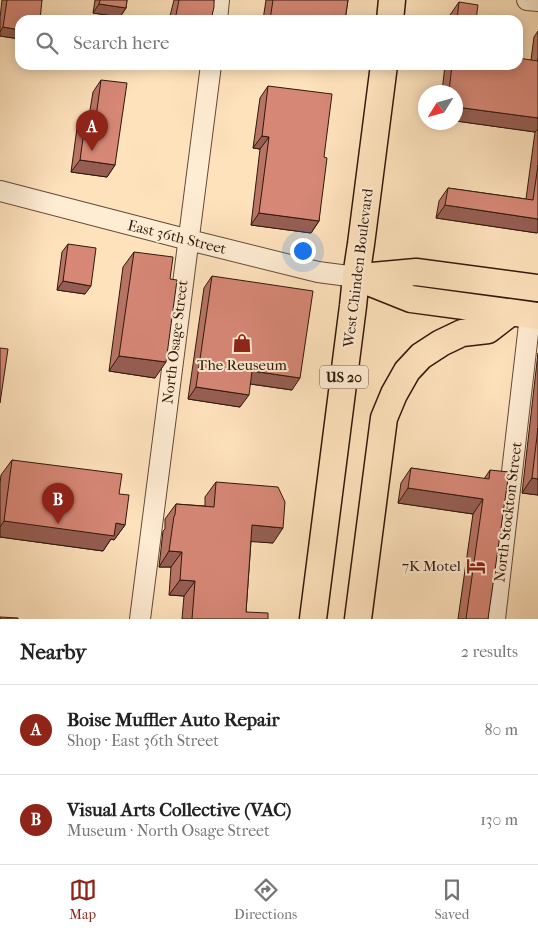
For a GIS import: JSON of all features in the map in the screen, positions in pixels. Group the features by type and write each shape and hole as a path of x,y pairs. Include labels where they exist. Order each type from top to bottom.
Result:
{"main road":[{"path":"390,15 392,0"},
{"name":"West Chinden Boulevard","path":"313,619 383,70"},
{"path":"356,277 416,272 538,288"},
{"path":"356,277 411,299 526,315"},
{"path":"358,619 384,418 406,371 421,356 441,343 462,333 488,330 526,315"}],"street":[{"path":"218,15 219,0"},
{"path":"527,0 538,2"},
{"name":"North Osage Street","path":"140,619 210,70"},
{"name":"East 36th Street","path":"0,191 318,272 356,277"},
{"name":"North Stockton Street","path":"495,619 526,315"}],"building":[{"path":"7,0 42,0 40,15 15,15 15,29 3,27"},
{"path":"100,0 127,0 126,8 99,4"},
{"path":"179,0 214,0 212,15 176,15"},
{"path":"273,0 348,0 346,15 271,15"},
{"path":"459,2 478,5 477,15 458,15"},
{"path":"523,59 538,61 538,118 463,108 463,85 450,85 451,70 523,70"},
{"path":"101,80 127,83 115,165 80,160 86,116 96,117"},
{"path":"268,86 332,94 324,157 327,158 319,221 259,213 269,137 262,136"},
{"path":"538,165 538,219 445,205 448,188 533,200"},
{"path":"68,244 96,248 91,286 63,281"},
{"path":"134,252 173,257 170,279 177,280 166,362 119,356"},
{"path":"212,276 313,291 300,378 252,371 249,395 196,387"},
{"path":"0,348 8,349 0,403"},
{"path":"538,428 538,479 532,478"},
{"path":"12,460 122,474 119,494 129,495 125,525 116,523 114,536 4,521"},
{"path":"411,468 489,479 490,470 509,472 488,619 466,619 483,499 408,488"},
{"path":"216,482 278,487 285,502 283,528 252,525 246,612 268,613 268,619 192,619 195,581 180,580 182,552 169,551 176,504 214,507"},
{"path":"0,617 18,618 18,619 0,619"}],"place":[{"name":"Boise Muffler Auto Repair","path":"92,151"},
{"name":"The Reuseum","path":"242,343"},
{"name":"Visual Arts Collective (VAC)","path":"58,524"},
{"name":"7K Motel","path":"476,566"}]}
